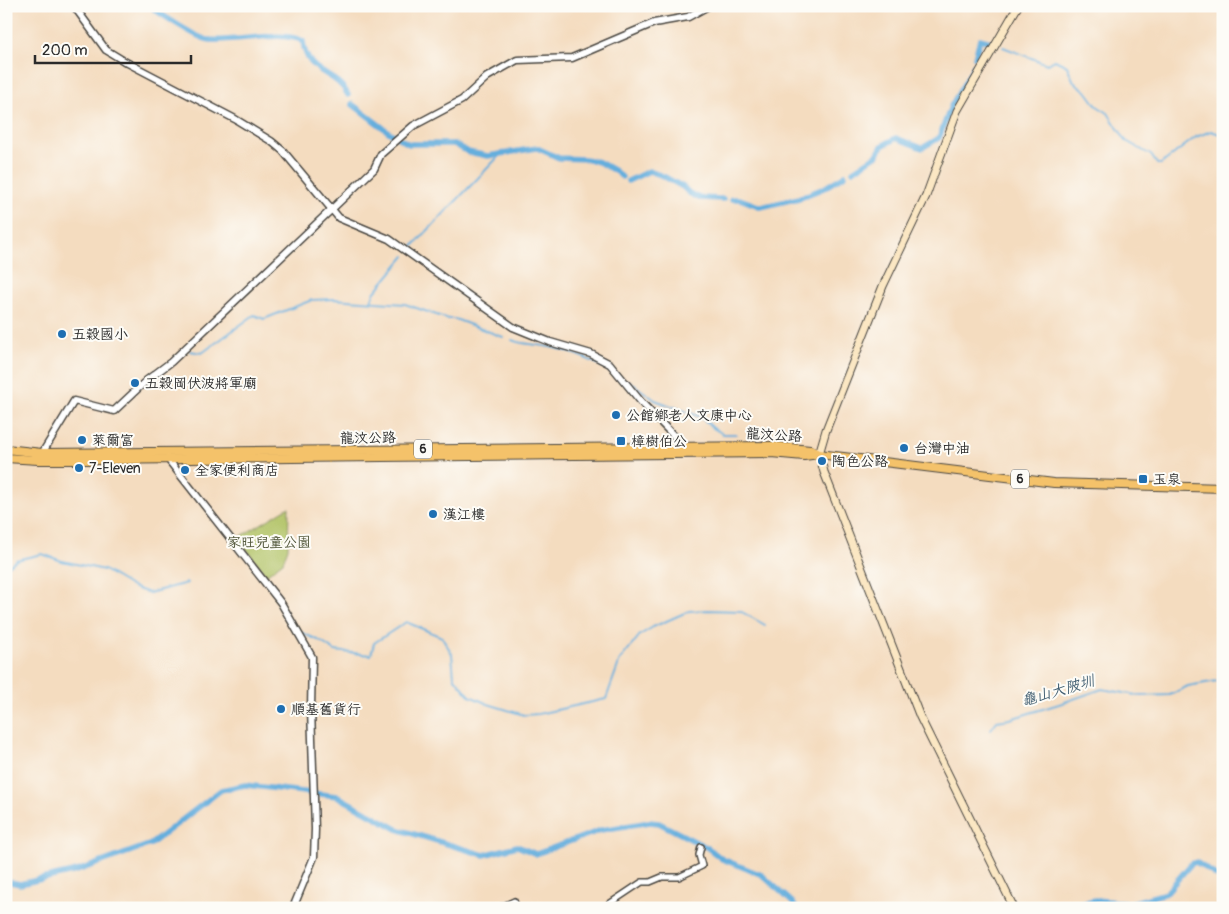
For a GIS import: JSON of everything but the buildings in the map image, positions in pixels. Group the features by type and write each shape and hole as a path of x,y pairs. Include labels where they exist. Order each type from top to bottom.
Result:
{"main road":[{"path":"1014,908 917,710 824,472 819,454 826,430 883,286 926,196 957,111 1018,6"},
{"name":"龍汶公路","path":"6,458 38,460 166,456 682,450 772,446 810,450 819,454 1054,483 1223,488"},
{"name":"龍汶公路","path":"6,449 42,453 166,456"}],"street":[{"path":"74,6 106,50 235,119 271,141 283,151 339,218 389,239 513,327 550,342 591,354 610,364 642,403 674,436 682,450"},
{"path":"38,460 74,401 114,411 147,380 172,362 374,168 381,154 413,126 462,100 487,77 516,60 572,58 654,23 688,17 708,6"},
{"path":"166,456 281,603 312,657 311,709 315,829 314,857 293,908"},
{"path":"603,908 642,882 650,882 662,877 679,877 702,866 699,854 701,848"},
{"path":"498,908 514,901 517,908"}],"green space":[{"name":"家旺兒童公園","path":"289,507 288,548 283,562 266,575 238,538"}],"waterway":[{"path":"152,6 174,23 205,39 220,40 283,36 303,41 305,52 310,61 337,81 348,95"},
{"path":"975,57 980,39 991,42"},
{"path":"1003,47 1047,64 1055,60 1067,66 1074,82 1086,91 1097,106 1108,113 1126,141 1151,155 1157,164 1161,164 1196,137 1211,131 1223,135"},
{"path":"853,171 877,155 882,146 896,138 922,148 939,138 951,106 974,66"},
{"path":"352,104 390,133 409,144 454,144 468,152 488,156 537,148 559,158 585,159 599,162 622,177"},
{"path":"411,248 501,154"},
{"path":"628,181 649,171 663,176 699,198 723,199"},
{"path":"732,199 740,199 761,207 799,198 824,188 845,175"},
{"path":"371,301 374,293 405,256"},
{"path":"190,351 202,353 254,315 264,319 312,300 334,299 405,304 448,319 455,319 503,337"},
{"path":"512,340 566,351 612,371"},
{"path":"629,381 655,400 701,417 723,434 736,434"},
{"name":"龜山大陂圳","path":"6,568 16,560 42,554 62,561 104,570 132,587 149,593 187,583"},
{"name":"龜山大陂圳","path":"300,632 318,640 335,651 371,655 374,643 406,622 442,637 452,654 454,677 470,696 488,704 524,715 538,714 606,699 620,660 640,635 689,611 740,611 765,625"},
{"name":"龜山大陂圳","path":"991,729 997,721 1010,719 1102,689 1141,696 1170,695 1188,686 1223,680"},
{"path":"6,881 20,884 77,871 151,844 221,790 245,785 337,796 397,829 484,855 517,846 536,854 601,830 650,822 659,823 708,848 722,859 762,875 792,902 796,908"},
{"path":"1059,908 1095,900 1131,903 1166,893 1191,864 1196,862 1223,880"}],"place":[{"name":"五穀國小","path":"62,334"},
{"name":"五穀岡伏波將軍廟","path":"135,383"},
{"name":"公館鄉老人文康中心","path":"616,415"},
{"name":"萊爾富","path":"82,440"},
{"name":"樟樹伯公","path":"621,441"},
{"name":"台灣中油","path":"904,448"},
{"name":"陶色公路","path":"822,461"},
{"name":"7-Eleven","path":"79,468"},
{"name":"全家便利商店","path":"185,470"},
{"name":"玉泉","path":"1143,479"},
{"name":"漢江樓","path":"433,514"},
{"name":"順基舊貨行","path":"281,709"}]}
